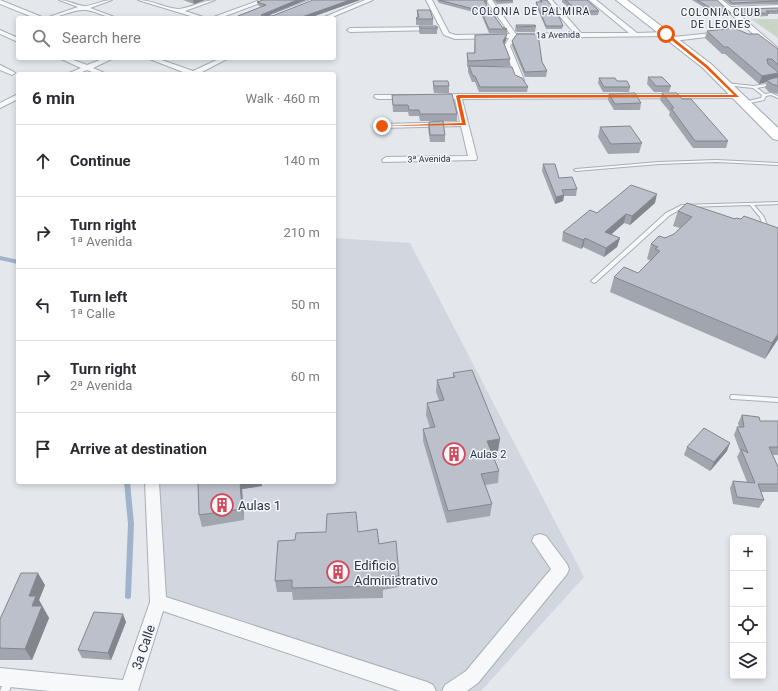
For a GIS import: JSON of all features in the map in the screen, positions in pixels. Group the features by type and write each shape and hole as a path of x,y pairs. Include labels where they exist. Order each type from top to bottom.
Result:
{"main road":[{"path":"622,0 670,36 742,99 778,136"}],"street":[{"path":"62,0 108,16"},
{"path":"56,16 109,0"},
{"path":"141,0 195,16"},
{"path":"150,3 160,0"},
{"path":"179,11 212,0"},
{"path":"220,16 265,0"},
{"path":"271,16 315,0"},
{"path":"330,16 370,0"},
{"path":"350,30 443,28 429,0"},
{"path":"489,0 514,36 507,46 512,69 520,80"},
{"path":"549,0 579,35"},
{"path":"592,0 635,34"},
{"path":"718,0 730,9 751,30 778,51"},
{"path":"769,0 778,6"},
{"path":"0,2 35,16"},
{"path":"730,9 778,6"},
{"name":"1a Avenida","path":"443,28 446,34 450,36 635,34 670,36 728,33"},
{"path":"743,31 751,30"},
{"path":"1,33 11,31"},
{"path":"1,33 16,39"},
{"path":"67,60 97,72"},
{"path":"76,72 106,60"},
{"path":"155,60 187,72"},
{"path":"196,72 222,60"},
{"path":"0,67 12,72"},
{"path":"378,97 458,96 742,99"},
{"path":"382,126 464,124 458,96"},
{"path":"0,106 16,97"},
{"name":"3ª Avenida","path":"386,160 473,158 464,124"},
{"path":"152,484 158,602 427,691"},
{"path":"451,691 472,677 561,569 540,541"},
{"name":"3a Calle","path":"129,690 158,602"},
{"path":"4,682 129,690"}],"lane":[{"path":"725,84 754,87 778,83"},
{"path":"754,87 764,95 778,97"},
{"path":"742,99 763,99 764,95"},
{"path":"576,170 659,162 716,161 778,164"},
{"path":"594,281 668,214 684,206 778,203"},
{"path":"751,204 762,217 765,225 756,227"},
{"path":"684,206 699,211"},
{"path":"733,397 778,400"}],"shaded area":[{"path":"336,238 410,243 584,577 481,691 398,691 158,602 151,484 336,484"}],"green space":[{"path":"751,19 778,19 778,38"}],"building":[{"path":"263,0 297,0 261,15 272,16 238,16 266,5 257,2"},
{"path":"313,0 350,0 305,16 272,16"},
{"path":"439,0 487,0 484,1 502,27 507,29 489,29 481,11"},
{"path":"541,0 547,0 558,14 563,26 546,26 536,2 542,2"},
{"path":"565,0 587,0 599,11 579,11"},
{"path":"697,0 717,0 731,13 724,13 720,10 712,9"},
{"path":"729,0 778,0 778,1 732,3"},
{"path":"778,8 778,11 766,11 769,13 745,14 740,9"},
{"path":"417,10 430,10 433,19 417,19 416,18 419,17"},
{"path":"516,25 535,25 536,26 517,27"},
{"path":"419,26 436,26 437,28 420,28"},
{"path":"734,28 748,34 758,34 778,49 778,65 772,59 767,59 768,64 778,73 762,76 728,47 724,47 707,31"},
{"path":"507,34 503,41 510,59 468,61 467,53 475,53 475,35"},
{"path":"517,34 538,34 542,62 547,71 525,72 512,41"},
{"path":"469,66 512,67 515,75 522,78 528,87 480,87"},
{"path":"648,77 662,77 671,86 656,86"},
{"path":"778,77 778,86 767,80"},
{"path":"599,78 615,78 617,81 627,81 630,87 604,87"},
{"path":"433,81 448,81 449,86 434,86"},
{"path":"635,93 641,103 615,104 609,94"},
{"path":"662,93 677,93 682,99 691,99 728,141 695,141 671,108 674,108"},
{"path":"452,94 457,114 420,114 419,110 409,110 408,105 393,105 392,95"},
{"path":"443,121 445,135 430,135 429,122"},
{"path":"630,126 642,143 611,144 600,127"},
{"path":"543,164 555,164 559,178 572,177 577,189 562,190 564,195 556,197"},
{"path":"631,185 657,194 632,216 626,214 605,232 620,238 606,248 585,238 583,240 563,232 590,210 597,213"},
{"path":"687,203 735,219 741,219 744,216 778,228 778,334 772,343 614,277 624,267 638,273 660,251 655,249 658,247 651,244 659,236 665,238 674,234 692,217 678,211"},
{"name":"Aulas 2","path":"472,370 500,439 487,441 499,471 481,474 492,504 448,511 423,429 435,427 427,403 444,400 437,380 455,377 453,373"},
{"path":"742,415 759,417 760,421 778,421 778,447 769,447 778,467 778,484 758,484 764,500 737,497 733,481 755,483 741,449 748,453 737,427 744,427"},
{"path":"704,428 730,443 714,462 687,447"},
{"name":"Aulas 1","path":"198,484 240,484 242,509 199,515"},
{"name":"Edificio Administrativo","path":"356,512 358,532 377,529 379,544 396,541 399,576 383,578 383,586 292,588 292,580 275,581 278,541 295,540 296,533 326,532 327,514"},
{"path":"21,573 38,573 29,596 36,596 32,606 42,606 25,649 0,648 0,619"},
{"path":"94,612 123,614 108,653 78,650"}],"waterway":[{"path":"0,258 16,262"},
{"path":"127,484 131,524 128,596"}],"place":[{"name":"Aulas 2","path":"454,454"},
{"name":"Aulas 1","path":"222,505"},
{"name":"Edificio Administrativo","path":"338,572"}],"district":[{"name":"COLONIA DE PALMIRA","path":"531,11"},
{"name":"COLONIA CLUB DE LEONES","path":"721,18"}],"route":[{"path":"382,126 464,124 458,96 738,96 707,66 666,34"}]}
